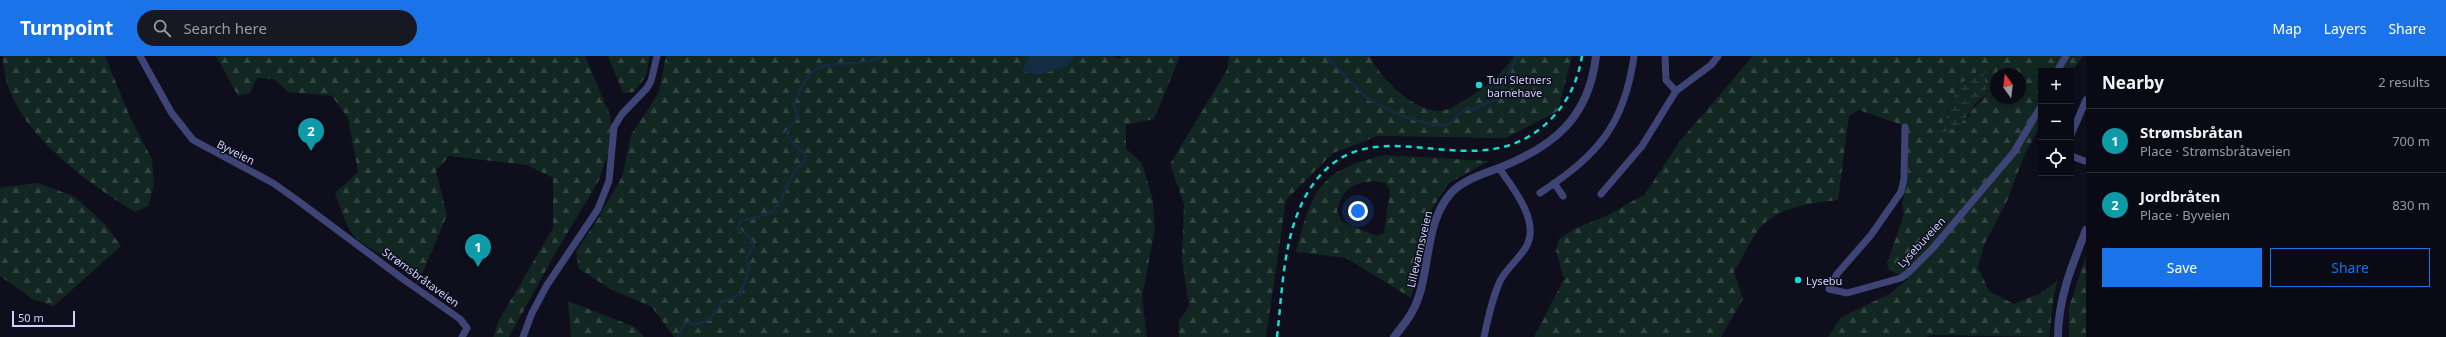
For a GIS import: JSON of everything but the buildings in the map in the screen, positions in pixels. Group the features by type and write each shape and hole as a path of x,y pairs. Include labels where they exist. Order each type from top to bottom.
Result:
{"street":[{"name":"Byveien","path":"140,56 171,112 193,140 273,183 352,240"},
{"path":"523,337 547,286 598,209 609,182 614,128 622,114 647,88 657,56"},
{"name":"Lillevannsveien","path":"1394,337 1407,321 1420,295 1435,221 1441,207 1456,188 1542,149 1568,125 1584,100 1593,74 1596,56"},
{"path":"1540,193 1591,155 1613,125 1627,89 1634,56"},
{"path":"1665,56 1666,80 1676,91"},
{"path":"1602,194 1642,146 1676,91 1711,65 1718,56"},
{"path":"2059,68 2066,56"},
{"path":"2074,128 2086,100"},
{"name":"Lysebuveien","path":"1905,127 1904,179 1901,192 1871,235 1837,274 1829,289 1847,293 1901,278 1910,272 1933,248 2014,152 2038,111"},
{"path":"2074,157 2085,161"},
{"path":"1484,337 1495,295 1501,280 1519,257 1530,239 1530,226 1524,208 1499,168"},
{"path":"1554,183 1563,196"},
{"path":"2058,337 2065,287 2086,230"},
{"name":"Strømsbråtaveien","path":"352,240 460,319 467,328 462,337"}],"green space":[{"path":"3,56 105,56 130,117 152,159 154,185 148,206 135,212 92,183 49,147 31,127 16,104 6,81"},
{"path":"216,56 585,56 610,115 613,138 599,180 556,252 509,337 493,337 499,320 553,228 553,178 527,165 449,156 436,171 447,215 418,284 404,268 362,243 351,233 335,193 358,172 348,118 332,96 288,92 274,79 257,78 250,93 238,96"},
{"path":"608,56 650,56 646,76 634,92 623,93"},
{"path":"666,56 1029,56 1021,70 1069,66 1075,56 1114,56 1119,59 1121,56 1180,56 1154,119 1126,125 1126,149 1142,163 1153,200 1155,229 1142,297 1147,337 674,337 652,307 614,291 579,269 576,251 595,223 622,177 631,135 659,92"},
{"path":"1229,56 1370,56 1382,75 1401,94 1424,108 1435,111 1449,109 1477,92 1497,76 1514,56 1572,56 1558,111 1506,138 1378,136 1333,153 1286,200 1266,337 1179,337 1179,321 1189,306 1182,259 1184,204 1170,164 1227,70"},
{"path":"1753,56 2083,56 2074,69 2038,68 2038,130 2024,156 2007,201 1984,245 1978,267 1989,291 2014,304 2041,293 2058,280 2054,295 2049,337 1932,335 1926,337 1828,337 1840,318 1889,294 1908,279 1889,270 1887,263 1904,214 1902,204 1908,179 1908,127 1859,110 1849,116 1838,200 1798,206 1779,214 1759,229 1734,272 1743,299 1721,337 1534,337 1564,279 1556,251 1559,239 1574,229 1608,215 1645,194 1680,141","holes":["1977,69 1984,73 1987,94 1971,111 1969,117 1940,130 1960,83 1976,76"]},
{"path":"1988,67 1990,72 1984,73 1987,94 1976,104 1959,125 1942,133 1940,130 1960,83 1976,76 1977,69"},
{"path":"1385,155 1489,161 1449,183 1431,210 1411,298 1346,258 1296,252 1307,213 1321,186 1332,176 1345,168","holes":["1375,181 1385,183 1390,190 1384,233 1377,236 1342,222 1337,211 1342,197 1350,188 1360,183"]},
{"path":"38,183 75,197 105,224 121,246 54,306 34,300 0,276 0,189 2,187"},
{"path":"2086,256 2086,337 2069,337 2069,307"},
{"path":"568,301 635,327 644,337 571,337"}],"water":[{"path":"1029,56 1075,56 1069,66 1038,75 1021,71"}],"waterway":[{"path":"678,337 683,325 690,322 695,325 710,319 722,302 741,294 749,269 746,258 754,247 751,239 737,228 741,221 762,216 773,211 782,199 795,171 805,162 805,154 795,146 786,132 798,117 793,104 807,77 817,69 825,66 865,62 883,56"},
{"path":"1326,56 1368,99 1397,114 1432,125 1448,125 1464,110 1475,108 1500,98 1505,78 1511,70 1517,56"}],"railway":[{"path":"1277,337 1286,257 1296,218 1314,183 1339,159 1367,148 1397,146 1460,151 1492,149 1523,140 1552,118 1568,97 1578,73 1582,56"}],"place":[{"name":"Turi Sletners barnehave","path":"1479,85"},
{"name":"Jordbråten","path":"311,151"},
{"name":"Strømsbråtan","path":"478,267"},
{"name":"Lysebu","path":"1798,280"}]}
